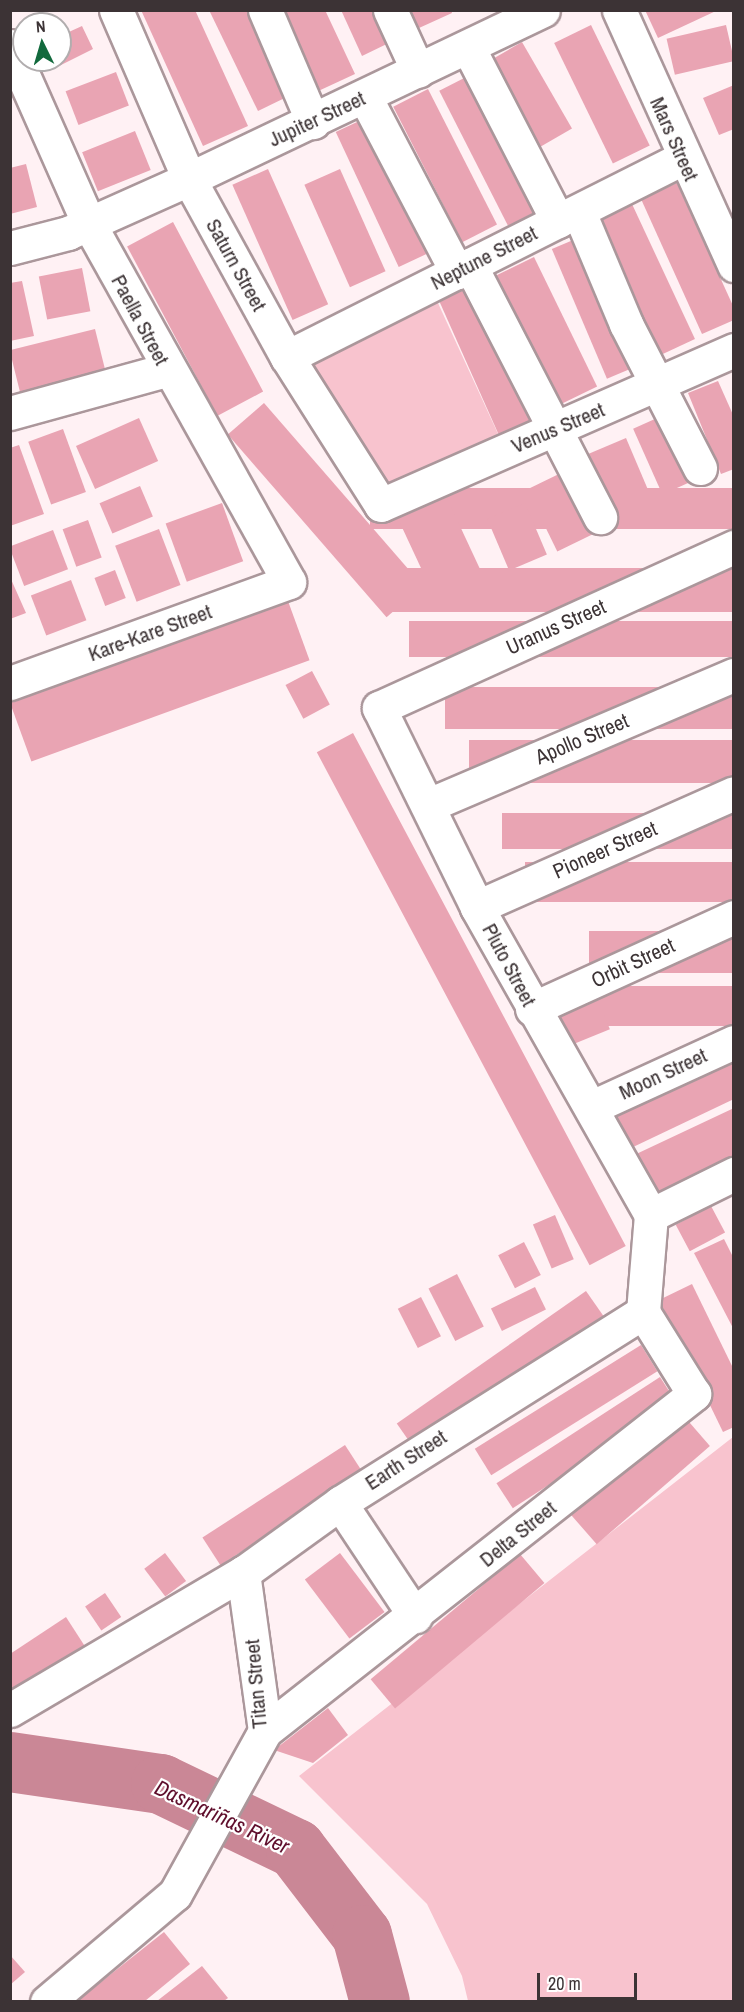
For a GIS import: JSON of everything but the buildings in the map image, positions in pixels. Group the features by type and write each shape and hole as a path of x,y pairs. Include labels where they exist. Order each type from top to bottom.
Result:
{"street":[{"name":"Saturn Street","path":"117,10 189,179 287,357 381,505"},
{"path":"265,10 313,122"},
{"path":"390,10 418,71"},
{"name":"Mars Street","path":"619,10 681,159 734,265"},
{"name":"Jupiter Street","path":"10,248 89,224 189,179 468,47 526,14"},
{"name":"Paella Street","path":"10,46 17,80 89,224 166,370 290,582"},
{"path":"468,47 568,216 700,468"},
{"path":"365,97 554,430 600,518"},
{"name":"Neptune Street","path":"287,357 681,159"},
{"name":"Venus Street","path":"381,505 734,350"},
{"path":"10,413 166,370"},
{"name":"Uranus Street","path":"379,708 734,547"},
{"name":"Kare-Kare Street","path":"10,683 290,582"},
{"name":"Apollo Street","path":"431,804 734,675"},
{"name":"Pluto Street","path":"379,708 431,804 477,907 532,1009 592,1107 651,1215"},
{"name":"Pioneer Street","path":"477,907 734,793"},
{"name":"Orbit Street","path":"532,1009 734,917"},
{"name":"Moon Street","path":"592,1107 734,1042"},
{"path":"643,1312 651,1215 734,1174"},
{"name":"Earth Street","path":"10,1710 243,1573 340,1503 643,1312"},
{"name":"Delta Street","path":"265,1731 415,1616 694,1394 643,1312"},
{"path":"340,1503 415,1616"},
{"name":"Titan Street","path":"47,2001 175,1894 265,1731 243,1573"}],"shaded area":[{"path":"432,290 499,436 389,489 301,356"},
{"path":"733,1437 733,2001 468,2001 462,1976 427,1904 299,1776"}],"waterway":[{"name":"Dasmariñas River","path":"10,1762 161,1784 296,1849 362,1935 380,2002"}]}
